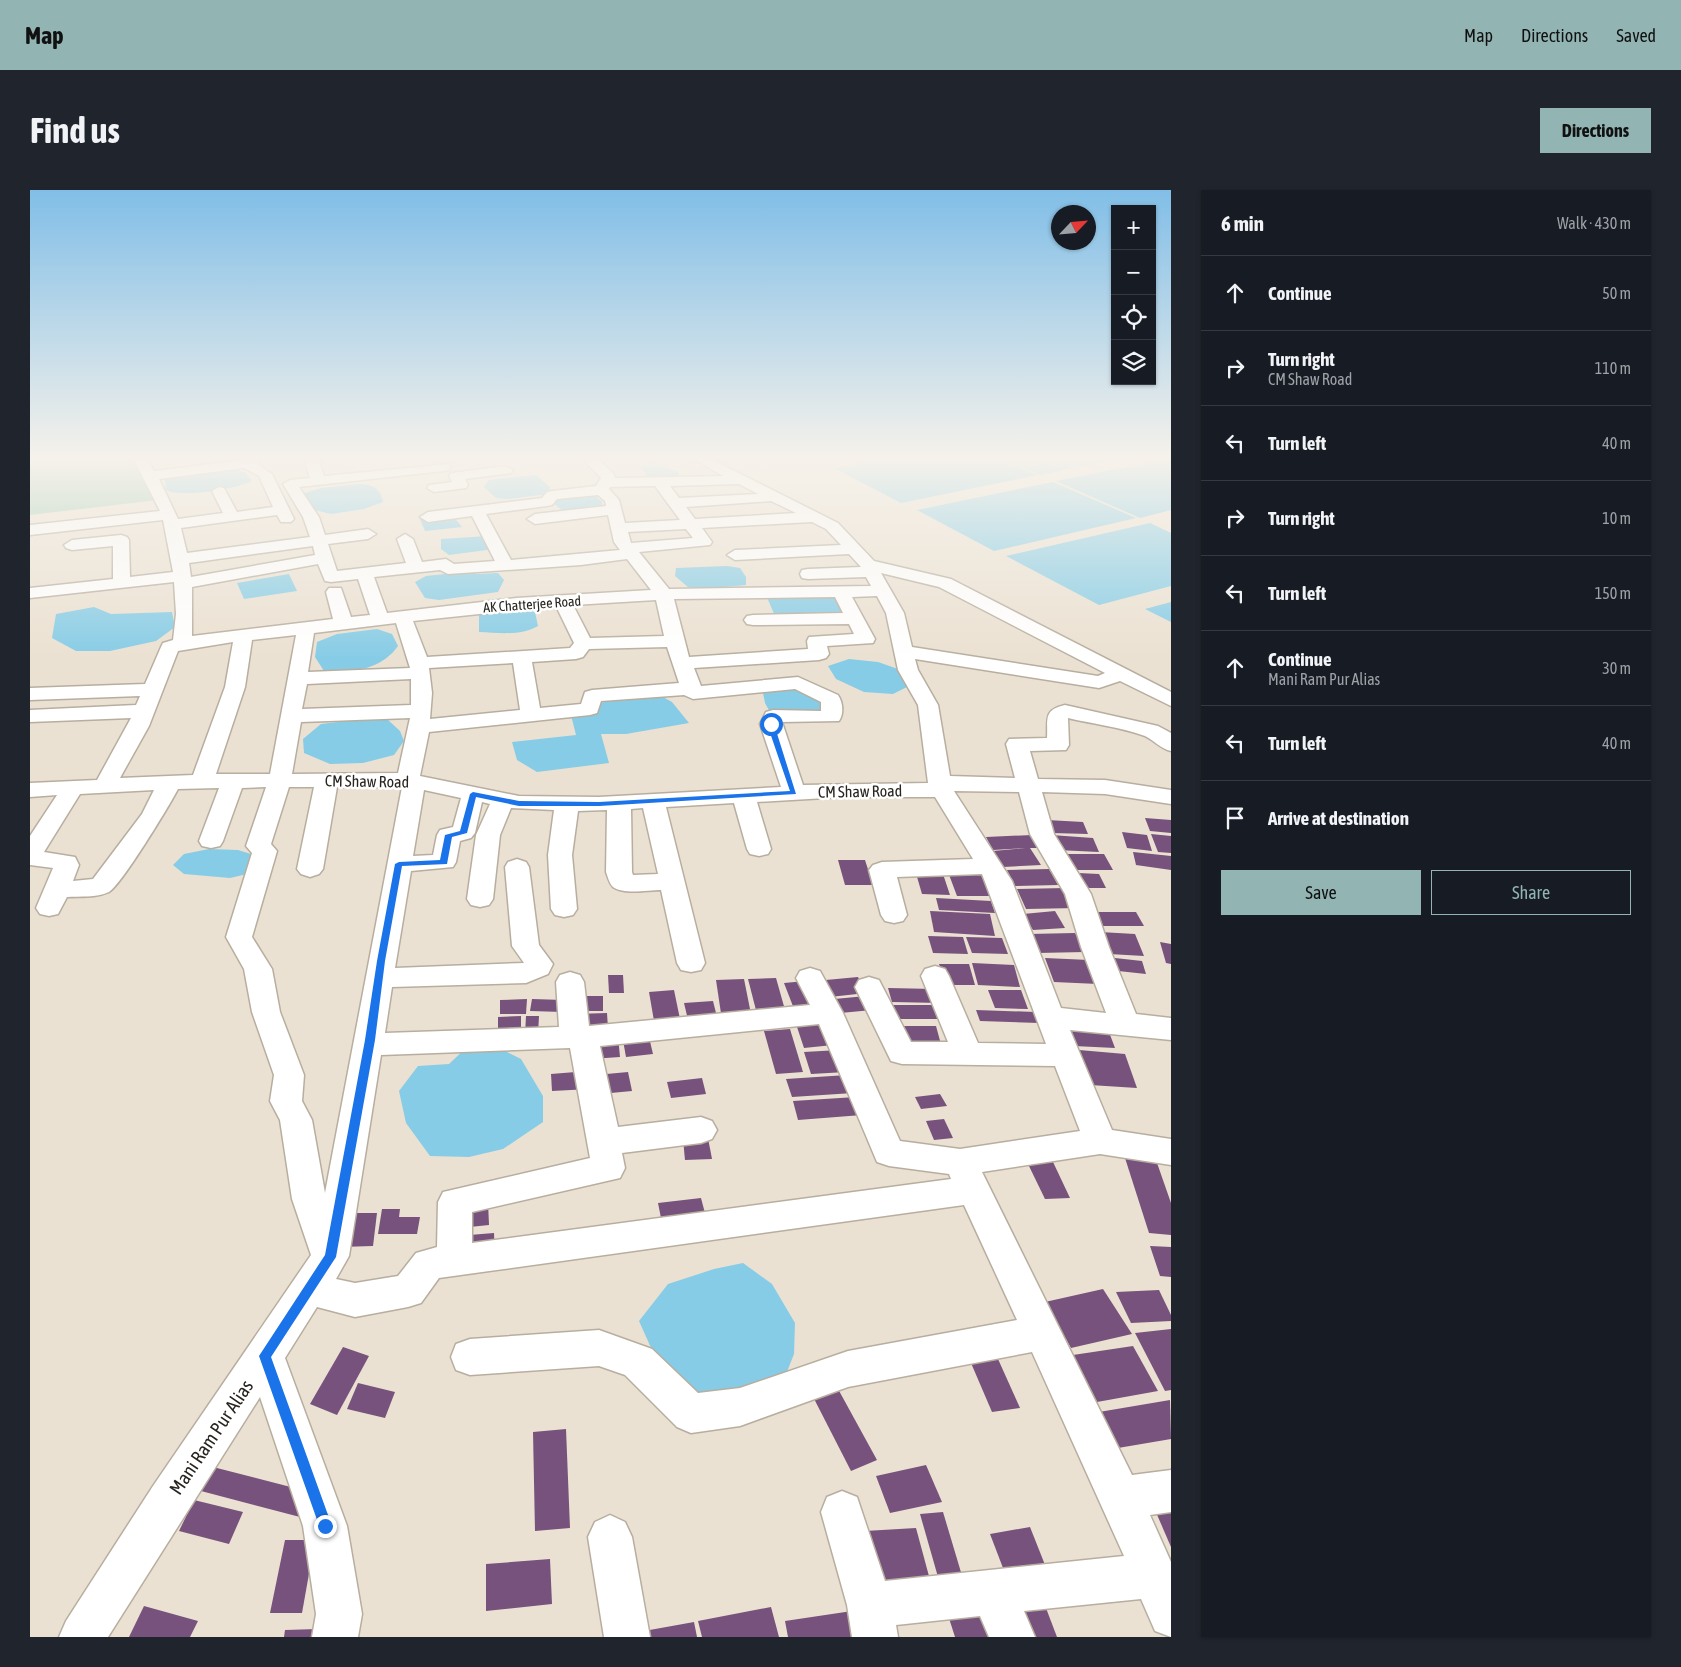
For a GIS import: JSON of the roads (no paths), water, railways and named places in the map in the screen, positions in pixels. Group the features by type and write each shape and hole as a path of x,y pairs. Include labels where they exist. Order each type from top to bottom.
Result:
{"street":[{"path":"30,530 93,526"},
{"path":"105,786 138,726 170,647 182,643 186,628 181,573 172,526"},
{"path":"286,526 285,532 292,544"},
{"path":"314,526 331,577 446,564 448,569 505,564 590,580 628,551 704,542 691,526"},
{"path":"484,526 505,564"},
{"path":"663,526 619,528 622,542 628,551 664,594 674,641 692,693 798,683"},
{"path":"751,526 766,543"},
{"path":"829,526 839,531 870,569 895,613 908,670 928,705 941,787 999,881 1050,1017 1067,1055 1100,1141"},
{"path":"181,573 292,544 368,534"},
{"path":"405,539 416,567"},
{"path":"72,545 121,540 122,583"},
{"path":"735,555 870,569 945,584 1171,700"},
{"path":"30,593 122,583 181,573 326,558"},
{"path":"808,574 870,569"},
{"name":"AK Chatterjee Road","path":"182,643 402,616 562,601 590,580 664,594 841,592 870,569"},
{"path":"364,573 380,619"},
{"path":"335,592 343,623"},
{"path":"682,663 819,654 816,641 866,639 841,592"},
{"path":"742,594 753,620 776,656 798,683 831,699 832,717 773,716 771,724 794,793"},
{"path":"562,601 584,644"},
{"path":"330,1257 369,1044 378,978 399,864 420,719 419,668 402,616"},
{"path":"753,620 855,618"},
{"path":"306,628 299,678 280,780 258,846 265,852 239,937 258,970 266,1012 289,1076 286,1102 296,1120 309,1199 330,1257"},
{"path":"202,781 235,687 244,635"},
{"path":"299,678 359,676 522,656 576,653 584,644 674,641"},
{"path":"903,651 1099,682 1122,674"},
{"path":"522,656 531,715"},
{"path":"356,714 359,676"},
{"path":"292,716 356,714 420,719 531,715 590,709 592,696 691,688"},
{"path":"30,694 153,690"},
{"path":"30,716 144,711"},
{"path":"1121,1023 1124,1022 1095,947 1078,894 1042,834 1017,744 1058,745 1058,714 1070,711 1150,731 1158,734 1171,745"},
{"path":"30,734 56,733"},
{"path":"210,841 233,780"},
{"name":"CM Shaw Road","path":"30,790 233,780 411,781 519,803 567,804 619,803 843,790 1029,785 1105,787 1170,799"},
{"path":"310,869 327,780"},
{"path":"73,788 30,856 66,862 67,865 53,899 102,885 153,815 170,782"},
{"path":"399,864 444,862 449,835 463,833 473,794"},
{"path":"744,796 759,849"},
{"path":"480,899 488,835 503,800"},
{"path":"653,801 691,963"},
{"path":"619,803 619,872 622,881 627,884 672,882"},
{"path":"564,909 560,855 567,804"},
{"path":"894,915 882,870 990,866"},
{"path":"378,978 526,973 538,967 539,964 526,946 517,867"},
{"path":"935,976 968,1054"},
{"path":"810,978 829,1013 889,1154 967,1176 1122,1498 1171,1615"},
{"path":"454,1262 454,1202 608,1168 583,1037 574,1029 570,982"},
{"path":"868,987 902,1053 1067,1055"},
{"path":"369,1044 583,1037 829,1013"},
{"path":"1050,1017 1171,1029"},
{"path":"604,1142 701,1130"},
{"path":"309,1289 355,1300 408,1291 429,1264 454,1262 967,1176 1100,1141 1171,1152"},
{"name":"Mani Ram Pur Alias","path":"82,1637 330,1257"},
{"path":"470,1357 599,1348 638,1362 691,1413 740,1407 848,1369 1042,1333"},
{"path":"265,1356 325,1526 339,1614 335,1637"},
{"path":"1122,1498 1171,1492"},
{"path":"842,1512 873,1621 993,1592 1154,1575"},
{"path":"610,1537 627,1637"},
{"path":"993,1592 1012,1637"}],"water":[{"path":"423,526 462,527 425,531"},
{"path":"946,526 1104,526 994,551"},
{"path":"1139,526 1155,526 1171,533 1171,586 1099,605 1006,556"},
{"path":"489,536 494,549 449,555 441,549 441,539"},
{"path":"727,566 740,568 746,577 746,585 714,588 688,587 675,576 676,568"},
{"path":"473,571 476,574 498,573 504,580 498,592 439,600 425,598 415,582 426,576"},
{"path":"289,574 297,591 244,599 237,583"},
{"path":"835,594 843,616 775,616 766,595"},
{"path":"1171,602 1171,622 1145,609"},
{"path":"525,606 535,612 538,626 517,633 479,632 479,611"},
{"path":"94,607 111,614 172,612 175,627 156,641 110,651 76,651 52,638 56,614"},
{"path":"377,629 392,634 398,646 391,654 374,665 355,670 324,671 315,657 317,642 337,634"},
{"path":"849,659 878,662 898,669 909,686 893,694 864,692 836,679 828,666"},
{"path":"797,687 826,700 826,714 771,714 765,703 762,688"},
{"path":"654,692 672,702 689,723 626,734 601,734 609,763 537,772 517,760 512,742 576,735 571,715 619,696"},
{"path":"387,719 400,731 404,741 394,755 363,763 330,764 304,753 303,739 321,724"},
{"path":"209,849 238,850 251,854 255,865 247,874 230,878 184,874 173,865 184,854"},
{"path":"493,1045 521,1059 543,1096 543,1122 503,1149 469,1157 430,1156 406,1123 399,1091 418,1066 449,1064 468,1046"},
{"path":"743,1263 772,1284 795,1323 794,1354 783,1382 694,1399 660,1368 639,1321 668,1284 714,1269"}]}
